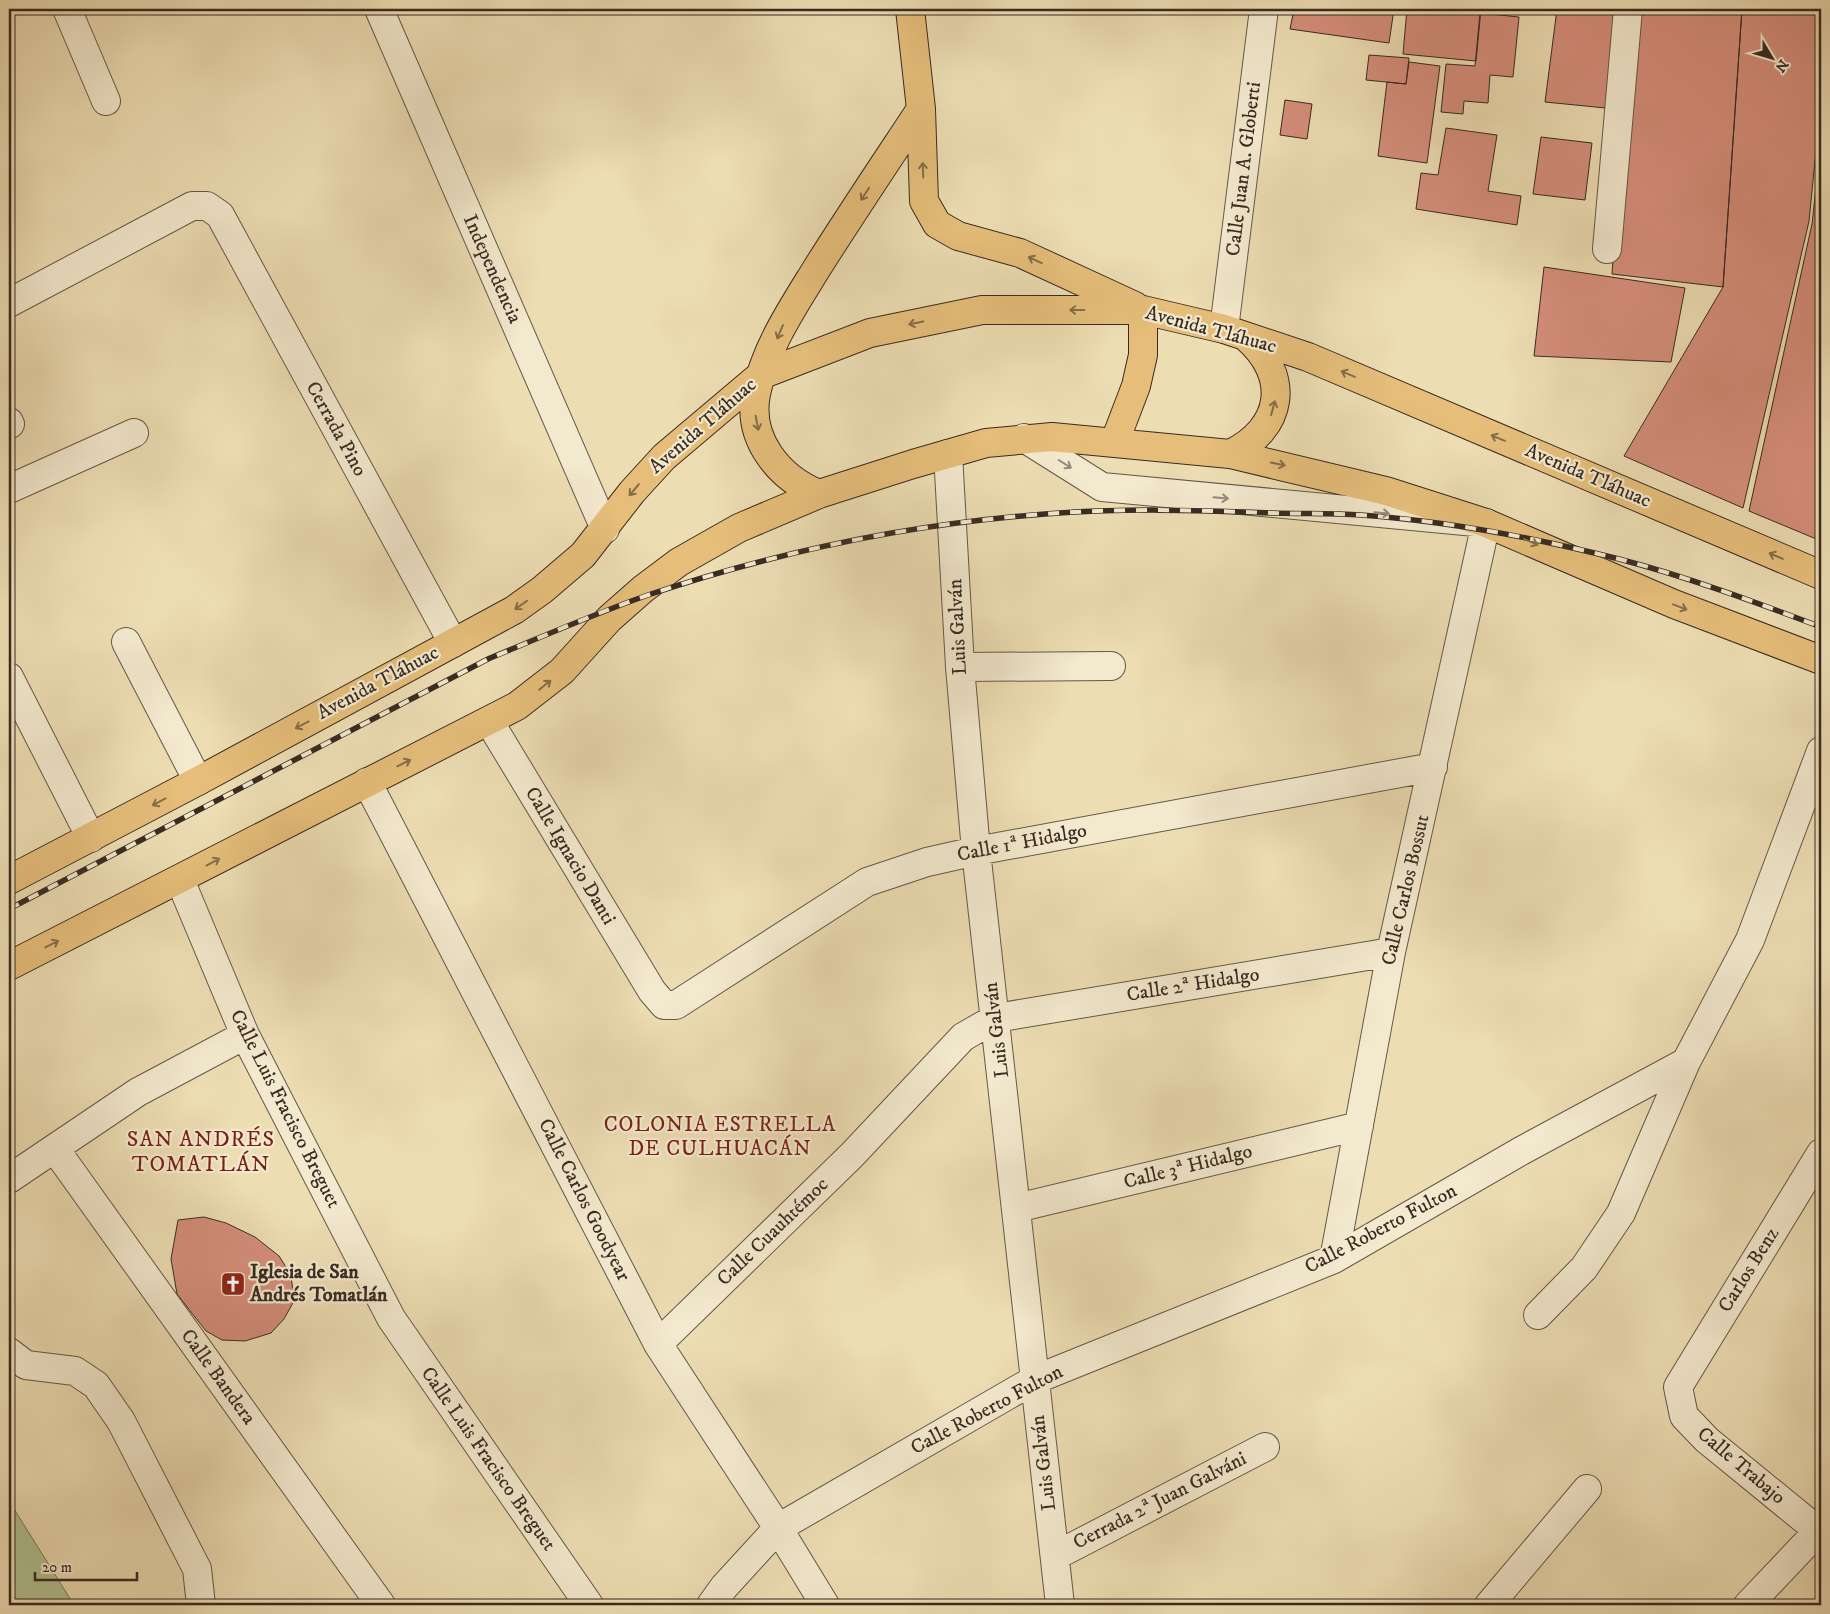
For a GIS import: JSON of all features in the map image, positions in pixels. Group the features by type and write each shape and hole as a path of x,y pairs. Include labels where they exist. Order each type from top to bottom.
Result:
{"main road":[{"path":"910,9 921,109 924,201 936,224 958,236 1020,254 1144,310 1143,355 1136,386 1115,441"},
{"path":"819,494 789,479 768,454 759,436 755,416 756,395 761,375 784,322 921,109"},
{"name":"Avenida Tláhuac","path":"9,880 499,619 542,590 583,555 632,492 664,457 761,375 870,333 982,310 1144,310 1235,333 1308,357 1821,575"},
{"path":"1230,454 1247,446 1260,434 1270,418 1275,400 1275,382 1270,365 1260,349 1235,333"},
{"path":"9,966 517,706 543,687 579,653 609,619 643,589 679,562 739,528 819,494 986,443 1052,436 1230,454 1386,491 1486,523 1674,604 1821,660"}],"street":[{"path":"67,9 106,101"},
{"name":"Independencia","path":"379,9 605,529"},
{"name":"Calle Juan A. Globerti","path":"1235,333 1264,9"},
{"path":"1607,249 1628,9"},
{"name":"Cerrada Pino","path":"9,303 192,206 207,206 220,215 453,643"},
{"path":"9,489 134,433"},
{"path":"1024,438 1102,487 1486,523"},
{"name":"Luis Galván","path":"948,454 960,667 976,851 1060,1605"},
{"name":"Calle Carlos Bossut","path":"1334,1259 1391,952 1434,766 1486,523"},
{"path":"126,642 198,781"},
{"path":"960,667 1111,666"},
{"path":"9,678 91,838"},
{"name":"Calle Ignacio Danti","path":"488,721 652,990"},
{"path":"1538,1315 1584,1268 1621,1213 1686,1062 1750,940 1821,752"},
{"name":"Calle 1ª Hidalgo","path":"652,990 664,1005 676,1005 867,882 927,862 976,851 1434,766"},
{"name":"Calle Carlos Goodyear","path":"367,782 658,1344 778,1528 825,1605"},
{"name":"Calle Luis Fracisco Breguet","path":"180,880 245,1035 391,1318 589,1605"},
{"name":"Calle 2ª Hidalgo","path":"996,1018 1391,952"},
{"name":"Calle Cuauhtémoc","path":"658,1344 852,1156 964,1037 996,1018"},
{"path":"9,1179 138,1092 245,1035"},
{"name":"Calle Roberto Fulton","path":"710,1605 778,1528 1034,1380 1334,1259 1521,1151 1686,1062"},
{"name":"Calle 3ª Hidalgo","path":"1017,1208 1359,1126"},
{"name":"Calle Bandera","path":"55,1149 381,1605"},
{"name":"Carlos Benz","path":"1678,1386 1821,1153"},
{"path":"9,1352 26,1365 75,1371 96,1385 122,1421 197,1569 201,1605"},
{"name":"Calle Trabajo","path":"1678,1386 1684,1416 1707,1440 1820,1531"},
{"name":"Cerrada 2ª Juan Galváni","path":"1055,1556 1265,1447"},
{"path":"1489,1605 1587,1489"},
{"path":"1748,1605 1820,1531"}],"green space":[{"path":"9,1501 74,1605 9,1605"}],"building":[{"path":"1294,9 1394,9 1389,43 1290,29"},
{"path":"1407,9 1481,9 1476,61 1403,54"},
{"path":"1557,9 1623,9 1616,109 1545,102"},
{"path":"1630,9 1742,9 1723,287 1612,274"},
{"path":"1742,9 1821,9 1821,101 1809,221 1743,508 1624,456 1723,287"},
{"path":"1480,13 1519,17 1513,77 1490,75 1488,103 1464,101 1463,114 1441,112 1446,64 1475,66"},
{"path":"1369,55 1409,58 1406,84 1366,80"},
{"path":"1409,62 1440,66 1427,163 1378,156 1387,82 1406,84"},
{"path":"1285,100 1312,104 1307,139 1280,135"},
{"path":"1446,128 1497,135 1488,191 1521,196 1517,225 1416,209 1421,173 1438,175"},
{"path":"1541,137 1592,143 1585,200 1533,194"},
{"path":"1821,142 1821,541 1749,511 1812,224"},
{"path":"1544,267 1685,288 1671,362 1534,356"},
{"name":"Iglesia de San Andrés Tomatlán","path":"204,1217 226,1223 255,1237 279,1256 291,1275 294,1301 284,1319 271,1333 245,1341 222,1340 206,1331 177,1294 171,1259 178,1220"}],"railway":[{"path":"9,909 488,659 568,626 648,595 745,566 844,542 944,525 1045,514 1130,510 1350,514 1426,521 1523,537 1619,559 1696,582 1821,627"}],"place":[{"name":"Iglesia de San Andrés Tomatlán","path":"233,1284"}],"district":[{"name":"COLONIA ESTRELLA DE CULHUACÁN","path":"720,1137"},
{"name":"SAN ANDRÉS TOMATLÁN","path":"201,1152"}]}
